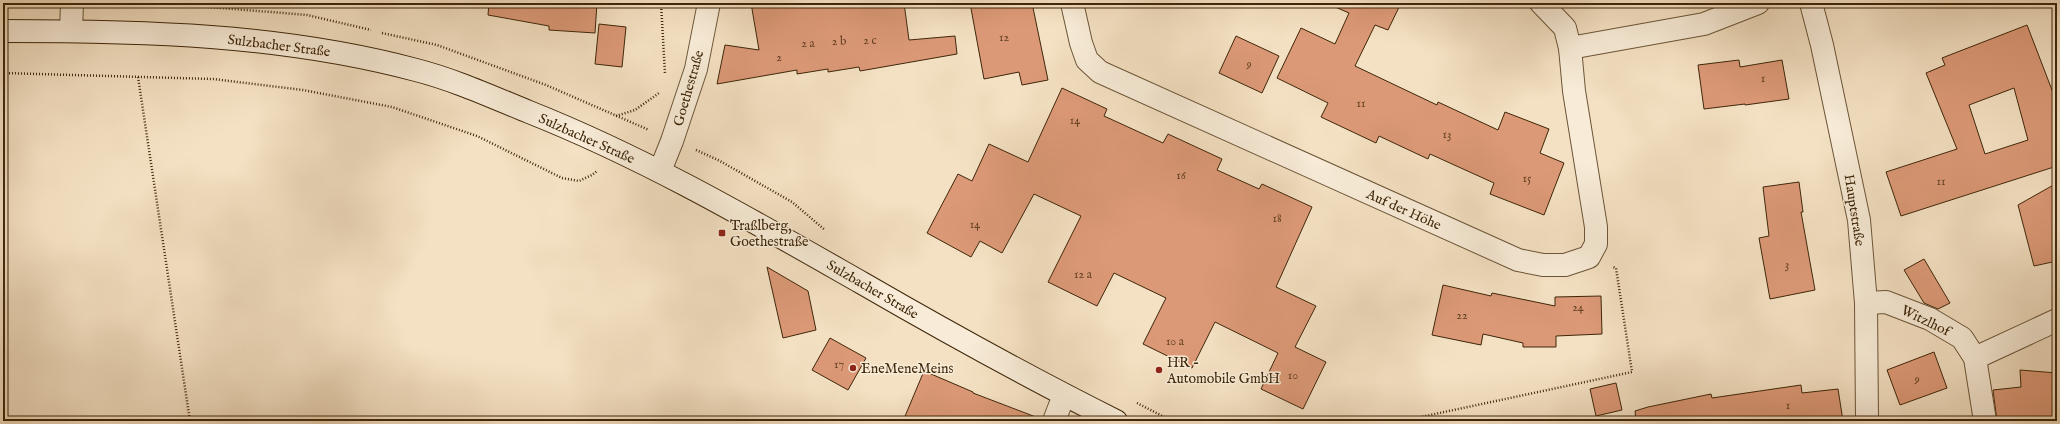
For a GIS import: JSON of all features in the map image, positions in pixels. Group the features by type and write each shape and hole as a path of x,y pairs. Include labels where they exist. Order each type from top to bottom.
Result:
{"street":[{"path":"71,31 72,3"},
{"name":"Goethestraße","path":"660,171 672,141 696,69 709,3"},
{"name":"Auf der Höhe","path":"1072,3 1081,43 1087,60 1100,72 1518,260 1543,265 1565,265 1589,257"},
{"path":"1541,3 1565,28 1570,48 1574,91 1596,227 1596,244 1589,257"},
{"name":"Hauptstraße","path":"1811,3 1822,45 1859,220 1866,303 1867,421"},
{"path":"1570,48 1704,24 1754,4"},
{"name":"Sulzbacher Straße","path":"3,30 71,31 243,38 346,53 419,70 569,128 660,171 735,211 907,309 1064,395 1116,421"},
{"name":"Witzlhof","path":"1866,303 1886,302 1930,319 1962,338 1974,358 1985,421"},
{"path":"1974,358 2057,320"},
{"path":"1054,421 1064,395"}],"path":[{"path":"661,3 665,77"},
{"path":"3,73 213,79 281,87 392,107 477,136 562,178 580,181 592,176 617,150"},
{"path":"138,77 190,421"},
{"path":"616,116 635,110 664,88"},
{"path":"1402,421 1632,372 1616,268 1589,257"}],"building":[{"path":"489,3 597,3 595,33 549,30 549,26 488,15"},
{"path":"751,3 904,3 909,40 955,36 957,54 860,71 859,67 828,72 828,69 797,74 797,70 717,84 725,45 759,50"},
{"path":"970,3 1032,3 1048,80 1022,85 1019,72 984,79"},
{"path":"1326,3 1401,3 1388,30 1375,25 1355,66 1437,105 1438,102 1498,130 1505,112 1549,129 1540,153 1564,163 1544,215 1490,194 1494,183 1430,154 1428,159 1379,136 1376,143 1321,117 1328,103 1277,78 1301,28 1335,44 1349,13"},
{"path":"599,24 626,27 622,67 595,64"},
{"path":"2027,25 2057,103 2057,166 1901,216 1886,172 1957,149 1926,73 1945,65 1942,58","holes":["2014,88 2028,140 1985,154 1969,105"]},
{"path":"1236,36 1279,56 1262,93 1219,73"},
{"path":"1739,60 1740,67 1782,60 1789,99 1704,109 1698,65"},
{"path":"1062,88 1107,109 1104,116 1163,143 1168,134 1222,159 1217,170 1259,189 1262,184 1312,207 1276,287 1316,306 1295,347 1326,362 1303,409 1261,389 1278,353 1215,322 1192,368 1143,344 1166,298 1114,273 1097,306 1048,282 1081,216 1034,194 1002,253 980,241 971,257 927,233 958,174 972,181 989,144 1028,162"},
{"path":"1799,182 1803,212 1801,212 1815,290 1770,299 1759,238 1769,236 1763,187"},
{"path":"2057,183 2057,261 2034,266 2018,205"},
{"path":"1924,259 1950,303 1938,309 1924,303 1904,270"},
{"path":"767,267 808,291 816,330 783,338"},
{"path":"1443,285 1491,296 1492,293 1555,306 1555,297 1601,296 1602,334 1556,336 1556,347 1523,347 1523,343 1483,334 1481,345 1432,335"},
{"path":"830,338 866,358 848,390 812,370"},
{"path":"1934,352 1947,388 1900,405 1887,370"},
{"path":"2020,370 2057,373 2057,421 1997,421 1993,390 2021,387"},
{"path":"924,371 973,393 1041,419 1041,421 903,421"},
{"path":"1616,383 1622,410 1596,416 1590,389"},
{"path":"1801,385 1802,393 1838,389 1843,421 1636,421 1635,411 1648,407 1711,394 1712,398"}],"place":[{"name":"Traßlberg, Goethestraße","path":"722,233"},
{"name":"EneMeneMeins","path":"853,368"},
{"name":"HR - Automobile GmbH","path":"1159,370"}]}
